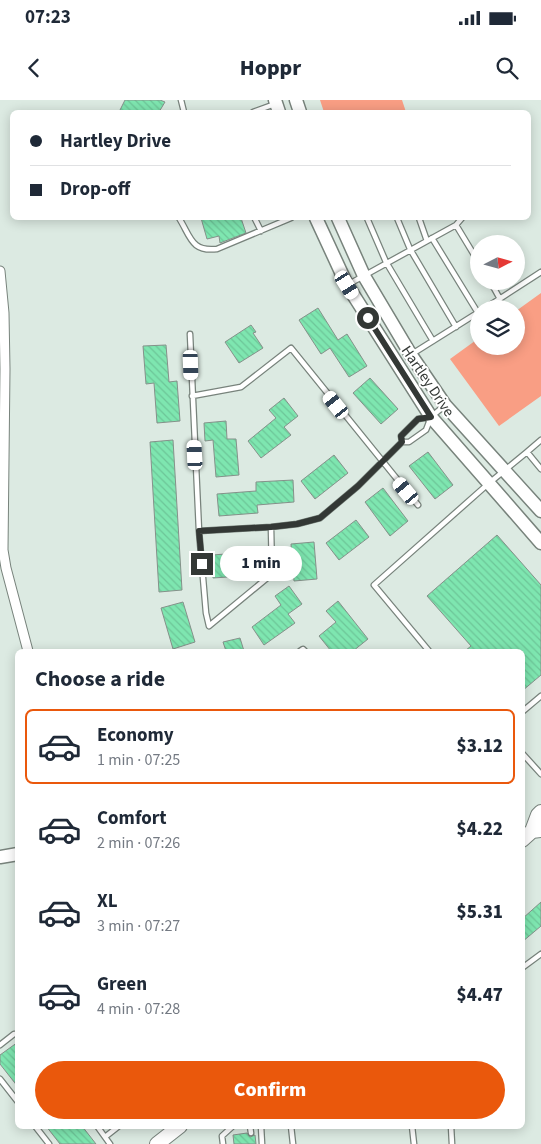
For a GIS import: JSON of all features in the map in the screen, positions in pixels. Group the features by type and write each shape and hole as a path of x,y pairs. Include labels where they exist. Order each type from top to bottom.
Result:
{"main road":[{"path":"532,834 538,815 541,812"},
{"path":"157,1144 176,1129"}],"street":[{"name":"Hartley Drive","path":"317,220 347,285 431,417 541,543"},
{"name":"Hartley Drive","path":"339,220 364,276 411,355 445,404 541,511"},
{"path":"0,272 4,313 5,369 3,550 27,649"},
{"path":"0,857 15,854"}],"lane":[{"path":"260,110 277,105"},
{"path":"181,220 196,246 205,250 217,249 284,220"},
{"path":"256,220 261,231"},
{"path":"369,220 386,262 433,341"},
{"path":"398,220 410,250 456,327"},
{"path":"421,220 429,239 470,300"},
{"path":"347,285 456,225 460,220"},
{"path":"456,225 470,248"},
{"path":"495,290 500,299 541,272"},
{"path":"411,355 470,317"},
{"path":"190,334 199,531 206,613 209,626 272,574 271,527"},
{"path":"192,396 241,387 291,348 418,505"},
{"path":"199,531 271,527 297,524 320,518 358,486 402,442 409,442 426,430 431,417 445,404"},
{"path":"402,442 401,436 418,419 431,417"},
{"path":"427,649 374,586 488,484 541,440"},
{"path":"528,452 541,468"},
{"path":"525,709 541,696"},
{"path":"525,756 541,774"},
{"path":"525,966 541,954"},
{"path":"0,1045 15,1034"},
{"path":"0,1079 15,1098"},
{"path":"37,1129 49,1144"},
{"path":"99,1129 110,1144"},
{"path":"105,1137 115,1129"},
{"path":"223,1144 222,1136 230,1129"},
{"path":"261,1129 262,1144"},
{"path":"291,1129 293,1144"},
{"path":"412,1129 414,1144"},
{"path":"451,1129 452,1144"}],"shaded area":[{"path":"320,100 402,100 405,110 323,110"},
{"path":"541,293 541,396 499,426 450,359 470,345 470,355 525,355 525,305"}],"building":[{"path":"125,100 160,100 165,102 160,110 120,110"},
{"path":"202,220 242,220 246,233 220,243 219,236 207,239"},
{"path":"318,308 338,340 347,334 367,366 349,377 330,348 321,354 299,320"},
{"path":"251,325 256,332 253,333 263,348 239,363 225,342"},
{"path":"166,345 169,382 177,381 180,421 157,423 154,383 146,384 143,346"},
{"path":"370,378 398,409 381,424 353,393"},
{"path":"284,398 298,416 284,427 291,435 261,458 248,441 276,418 269,410"},
{"path":"226,421 227,439 236,439 239,475 216,477 213,440 205,441 204,423"},
{"path":"173,440 182,590 159,592 150,442"},
{"path":"428,452 453,485 435,499 409,466"},
{"path":"334,455 348,473 315,499 301,481"},
{"path":"293,480 294,502 257,505 258,513 219,516 217,494 256,491 256,482"},
{"path":"383,488 408,521 390,536 365,502"},
{"path":"356,520 369,537 339,560 326,543"},
{"path":"497,535 541,585 541,675 525,688 525,649 467,649 471,646 427,596"},
{"path":"314,542 317,579 294,581 291,544"},
{"path":"254,552 256,575 213,578 212,555"},
{"path":"289,586 302,604 288,614 295,623 264,645 252,627 281,605 275,596"},
{"path":"338,601 368,639 356,649 329,649 319,636 336,622 326,611"},
{"path":"183,602 195,642 173,649 161,608"},
{"path":"240,638 243,649 225,649 223,642"},
{"path":"541,902 541,926 525,939 525,916"},
{"path":"15,1044 15,1083 0,1064 0,1055"},
{"path":"48,1129 84,1129 96,1144 60,1144"},
{"path":"247,1133 250,1137 255,1135 256,1144 234,1144 233,1135"}],"route":[{"path":"202,564 199,531 271,527 297,524 320,518 358,486 402,442 401,436 418,419 431,417 368,318"}]}
